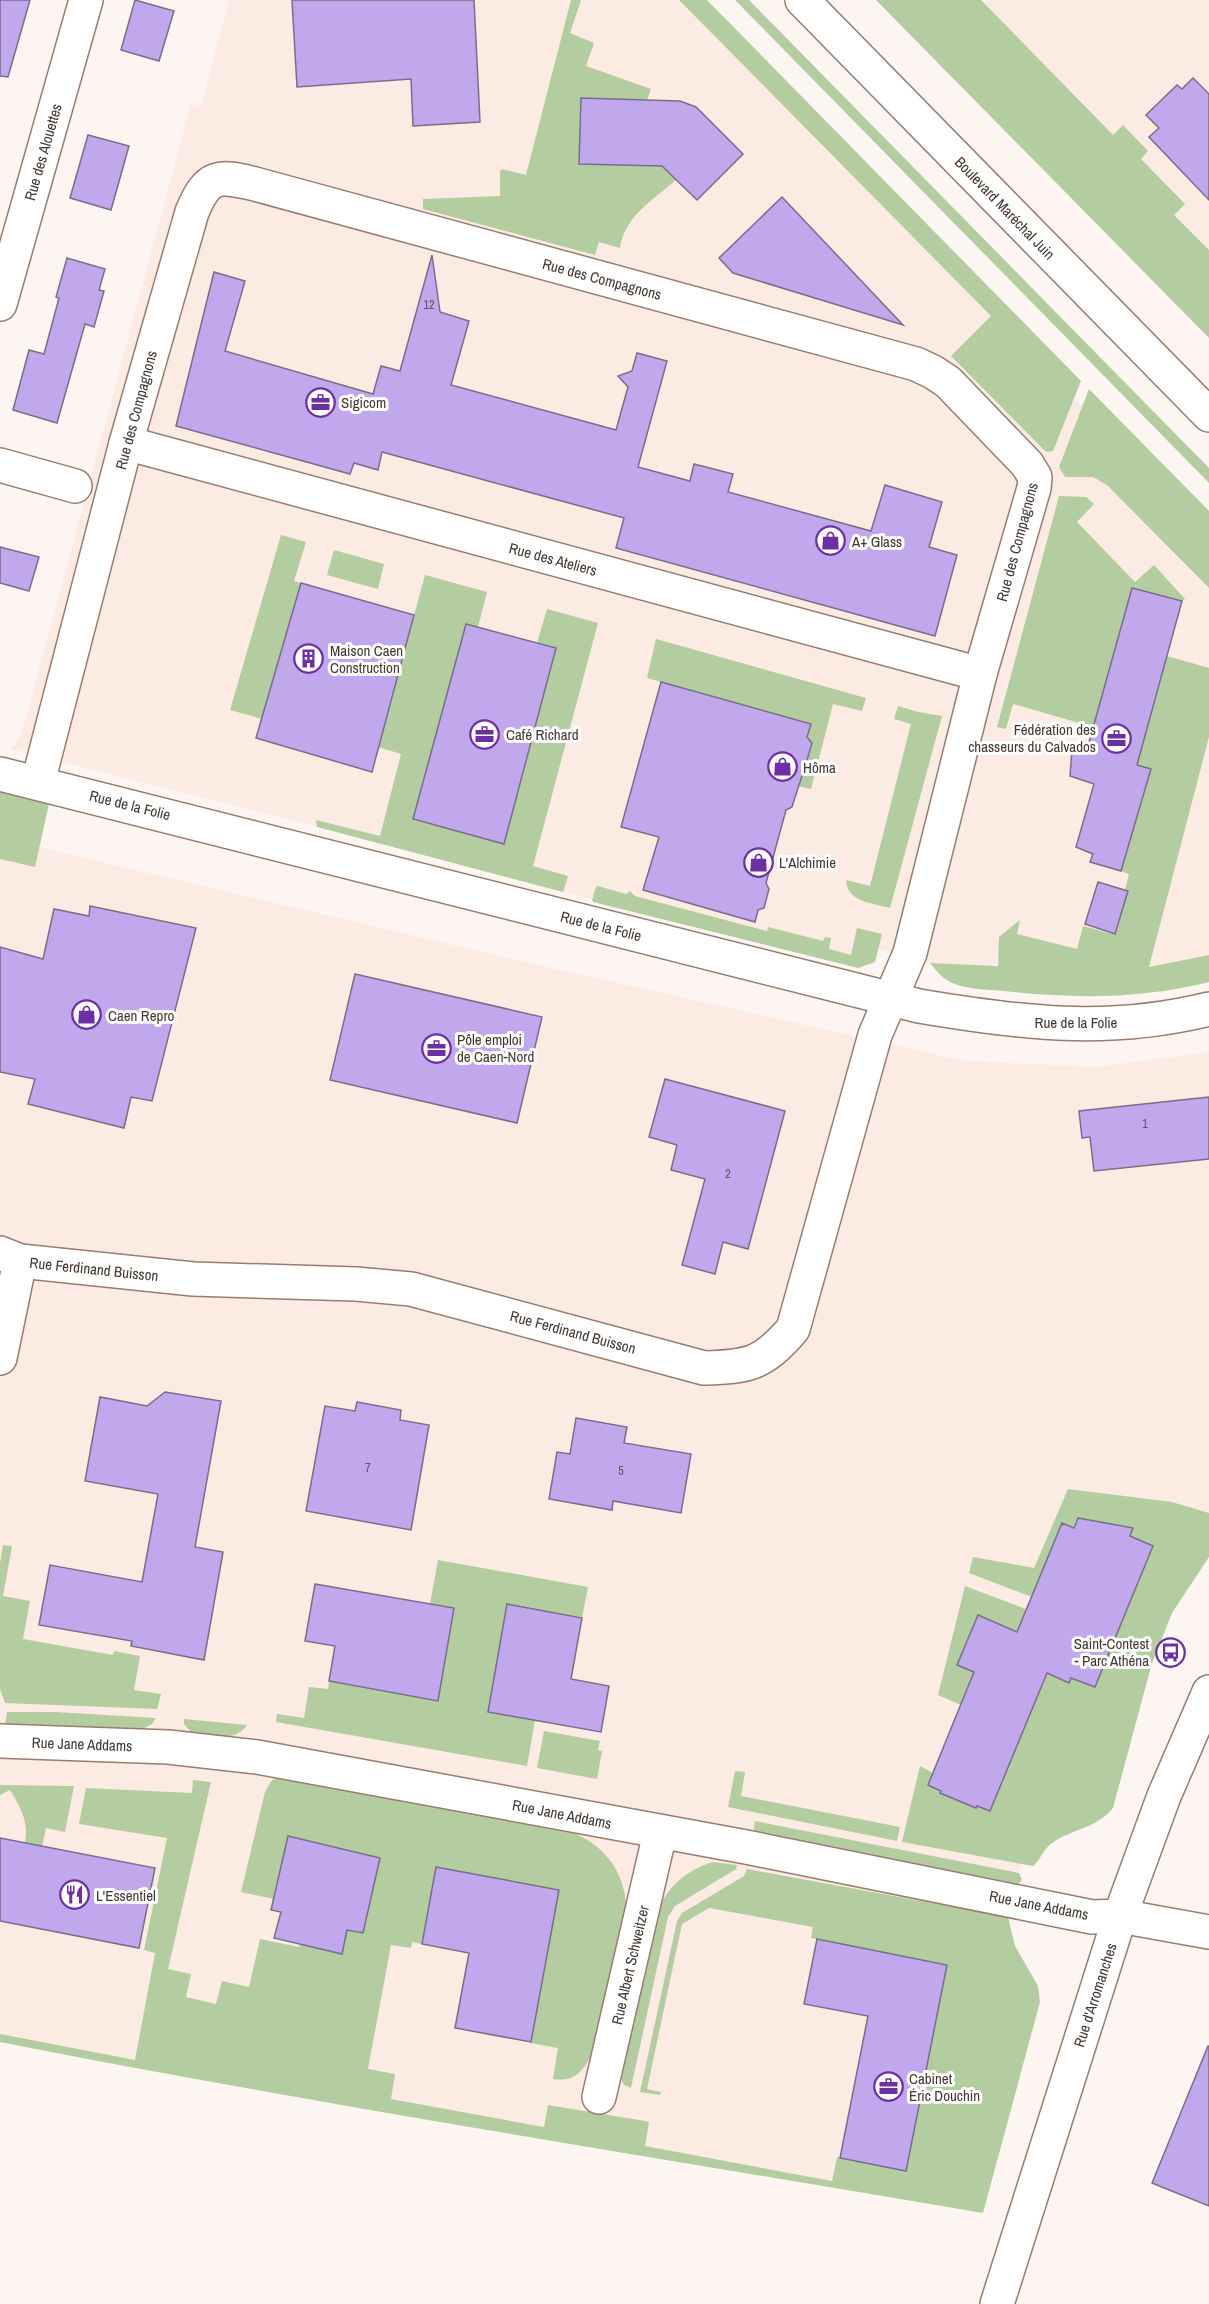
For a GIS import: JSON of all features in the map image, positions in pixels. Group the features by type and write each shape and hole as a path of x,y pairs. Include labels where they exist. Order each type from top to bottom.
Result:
{"street":[{"name":"Rue des Alouettes","path":"0,304 86,0"},
{"name":"Boulevard Maréchal Juin","path":"802,0 1209,415"},
{"name":"Rue des Compagnons","path":"38,782 126,443 192,212 199,193 211,181 228,177 916,364 948,382 1027,464 1035,477 1034,488 980,674 910,952 890,999"},
{"name":"Rue des Ateliers","path":"126,443 980,674"},
{"path":"0,465 75,486"},
{"name":"Rue de la Folie","path":"0,774 890,999 989,1018 1072,1024 1174,1018 1209,1009"},
{"name":"Rue Ferdinand Buisson","path":"10,1257 193,1279 356,1284 411,1289 704,1368 735,1367 754,1363 777,1347 793,1329 875,1035 890,999"},
{"path":"0,1359 10,1257"},
{"name":"Rue d'Arromanches","path":"997,2304 1120,1916 1164,1796 1209,1692"},
{"name":"Rue Jane Addams","path":"0,1741 168,1747 257,1757 746,1847 1092,1917 1120,1916 1209,1932"},
{"name":"Rue Albert Schweitzer","path":"599,2097 660,1833"}],"shaded area":[{"path":"229,0 679,0 1209,535 1209,955 1149,967 930,963 878,949 867,960 595,900 11,749 22,733 191,104 201,106"},
{"path":"926,0 1209,0 1209,287"},
{"path":"0,838 516,960 965,1061 1097,1067 1209,1052 1209,1553 1172,1613 1101,1793 1032,1834 1002,1922 983,2213 345,2106 0,2042"}],"green space":[{"path":"571,0 581,0 570,33 594,43 586,66 651,89 647,100 581,98 579,164 662,166 676,180 634,218 627,227 620,248 599,242 595,255 423,209 423,199 500,196 500,171 502,169 526,175"},
{"path":"679,0 707,0 1081,381 1053,451 1044,450 951,356 991,316"},
{"path":"735,0 749,0 1209,468 1209,483"},
{"path":"876,0 981,0 1113,135 1123,125 1148,151 1141,159 1185,204 1174,215 1209,250 1209,338"},
{"path":"1089,389 1209,511 1209,588 1108,486 1093,477 1065,477 1059,467"},
{"path":"1059,496 1086,497 1094,504 1077,522 1135,582 1154,565 1185,599 1182,601 1132,588 1093,727 1013,704 1006,729 997,727"},
{"path":"281,535 306,542 294,581 301,583 262,719 230,710"},
{"path":"334,550 384,564 378,589 327,575"},
{"path":"425,575 487,592 478,627 466,625 413,820 504,843 556,649 537,643 547,609 598,623 533,866 568,876 563,892 317,827 316,820 380,836 401,754 378,747"},
{"path":"656,639 866,698 862,711 833,704 811,789 793,785 801,779 803,772 799,766 810,724 647,678"},
{"path":"1167,656 1209,668 1209,737 1149,967 1209,955 1209,982 1158,992 1081,996 976,989 956,985 947,980 930,963 998,966 999,937 1020,920 1017,934 1077,949 1083,926 1115,935 1128,891 1125,890 1129,874 1121,871 1151,770 1137,765"},
{"path":"898,706 942,716 890,908 868,903 856,897 847,887 846,880 870,886 911,724 894,719"},
{"path":"0,792 49,804 35,867 0,859"},
{"path":"598,886 626,894 630,891 635,896 767,931 768,927 823,941 825,937 831,938 829,949 851,955 857,928 882,934 875,962 858,968 593,902"},
{"path":"1068,1489 1172,1502 1209,1513 1209,1557 1172,1613 1152,1663 1113,1808 1093,1824 1055,1841 1033,1866 902,1842 920,1766 933,1773 928,1785 941,1791 940,1793 990,1811 1047,1673 1069,1683 1071,1678 1095,1687 1153,1546 1130,1536 1133,1528 1078,1518 1032,1597 969,1573 973,1557 1034,1568"},
{"path":"3,1545 12,1546 3,1596 30,1601 23,1639 113,1655 114,1651 140,1656 134,1690 161,1694 157,1709 5,1703 0,1689 0,1563"},
{"path":"438,1560 588,1587 582,1618 507,1605 488,1711 535,1720 527,1766 276,1722 277,1714 304,1718 309,1687 328,1689 329,1681 438,1700 454,1609 430,1604"},
{"path":"965,1586 1026,1609 1018,1632 978,1616 957,1665 974,1672 961,1705 938,1695"},
{"path":"7,1712 56,1712 156,1718 152,1724 141,1730 5,1725"},
{"path":"184,1719 247,1725 236,1735 222,1737 192,1733 184,1724"},
{"path":"544,1731 600,1741 598,1750 602,1751 597,1779 537,1768"},
{"path":"735,1771 745,1772 741,1796 900,1827 897,1841 728,1807"},
{"path":"282,1777 576,1834 598,1847 606,1856 614,1866 624,1888 626,1914 624,1928 590,2057 576,2076 560,2080 553,2079 558,2048 530,2043 559,1890 436,1867 422,1944 412,1942 411,1948 391,1945 368,2069 395,2074 391,2099 544,2127 548,2105 645,2121 649,2122 645,2146 832,2181 837,2157 906,2171 946,1965 811,1938 813,1927 709,1908 682,1924 647,2089 661,2092 660,2095 640,2092 677,1921 682,1913 744,1876 747,1869 1008,1917 1015,1946 1038,1986 1040,2002 983,2213 368,2109 0,2042 0,2034 135,2060 155,1953 144,1950 167,1838 79,1824 86,1788 192,1793 193,1780 211,1782 168,1969 191,1974 186,1997 216,2004 222,1981 249,1987 260,1939 299,1947 300,1944 342,1954 339,1928 363,1933 380,1858 288,1836 274,1899 241,1892 265,1792 272,1780"},
{"path":"0,1785 74,1786 65,1832 46,1828 42,1847 25,1843 26,1828 21,1809 10,1790 0,1795"},
{"path":"755,1821 1019,1873 1022,1880 1016,1887 753,1835"},
{"path":"713,1862 737,1865 736,1869 675,1906 668,1917 631,2088 624,2085 620,2078 658,1910 673,1886 695,1869"}],"building":[{"path":"0,0 30,0 8,77 0,76"},
{"path":"135,0 174,11 159,61 121,50"},
{"path":"292,0 474,0 480,122 413,126 411,79 297,87"},
{"path":"1193,78 1209,94 1209,200 1149,137 1159,128 1146,115 1177,85 1182,89"},
{"path":"581,98 680,101 696,107 743,154 697,200 662,166 579,164"},
{"path":"88,135 129,146 111,210 70,198"},
{"path":"782,197 903,325 733,273 719,258"},
{"path":"432,255 440,312 469,321 451,385 616,430 628,387 618,376 632,371 637,353 667,361 638,467 690,481 694,464 733,474 728,492 871,531 885,485 942,502 929,547 957,555 935,636 616,548 624,518 382,452 378,470 354,463 350,474 176,426 214,272 245,281 225,351 373,394 381,366 400,371"},
{"path":"67,258 105,269 99,290 104,291 94,327 85,324 57,423 13,410 29,350 44,354"},
{"path":"0,547 39,557 29,591 0,583"},
{"path":"301,583 414,615 372,772 256,738"},
{"name":"Fédération des chasseurs du Calvados","path":"1132,588 1182,601 1137,765 1151,769 1121,871 1090,862 1093,854 1076,847 1094,784 1070,776 1072,749 1086,753"},
{"name":"Café Richard","path":"466,624 556,648 504,844 413,819"},
{"path":"661,682 811,724 807,737 812,743 792,807 786,810 766,883 769,889 764,908 758,910 755,922 643,890 659,837 621,827"},
{"path":"1098,882 1128,891 1115,934 1085,924"},
{"name":"Caen Repro","path":"90,906 196,928 152,1101 131,1097 124,1128 28,1104 35,1079 0,1072 0,947 43,959 54,909 89,916"},
{"name":"Pôle emploi de Caen-Nord","path":"355,974 542,1017 517,1123 330,1080"},
{"path":"665,1079 785,1111 748,1249 723,1242 715,1274 682,1265 705,1179 671,1170 677,1145 649,1137"},
{"path":"1209,1097 1209,1159 1094,1171 1090,1137 1082,1138 1079,1111"},
{"path":"165,1392 221,1401 195,1547 223,1552 204,1660 131,1646 132,1641 39,1625 50,1565 142,1582 158,1494 85,1481 100,1397 147,1406"},
{"path":"357,1402 401,1410 400,1420 429,1425 411,1530 306,1511 325,1406 355,1411"},
{"path":"576,1418 627,1427 624,1443 691,1454 681,1513 613,1501 612,1510 549,1499 557,1452 570,1454"},
{"path":"1078,1518 1133,1528 1130,1536 1153,1546 1095,1687 1071,1678 1069,1683 1047,1673 990,1811 977,1806 976,1808 940,1793 941,1791 928,1785 974,1672 957,1665 978,1615 1017,1632 1062,1523 1074,1528"},
{"path":"315,1584 454,1608 438,1701 329,1681 335,1646 305,1641"},
{"path":"507,1604 582,1618 571,1679 609,1686 601,1732 488,1712"},
{"path":"288,1836 380,1858 363,1933 347,1930 342,1954 274,1938 281,1912 271,1910"},
{"name":"L'Essentiel","path":"0,1838 155,1868 139,1948 0,1921"},
{"path":"436,1867 559,1890 531,2042 455,2028 469,1953 422,1944"},
{"name":"Cabinet Éric Douchin","path":"817,1939 947,1965 906,2171 840,2158 868,2016 804,2004"},
{"path":"1209,2046 1209,2206 1152,2183"}],"place":[{"name":"Sigicom","path":"320,402"},
{"name":"A+ Glass","path":"831,541"},
{"name":"Maison Caen Construction","path":"309,659"},
{"name":"Café Richard","path":"485,734"},
{"name":"Fédération des chasseurs du Calvados","path":"1117,738"},
{"name":"Hôma","path":"782,767"},
{"name":"L'Alchimie","path":"758,862"},
{"name":"Caen Repro","path":"87,1015"},
{"name":"Pôle emploi de Caen-Nord","path":"436,1048"},
{"name":"Saint-Contest - Parc Athéna","path":"1170,1652"},
{"name":"L'Essentiel","path":"75,1895"},
{"name":"Cabinet Éric Douchin","path":"888,2087"}]}
